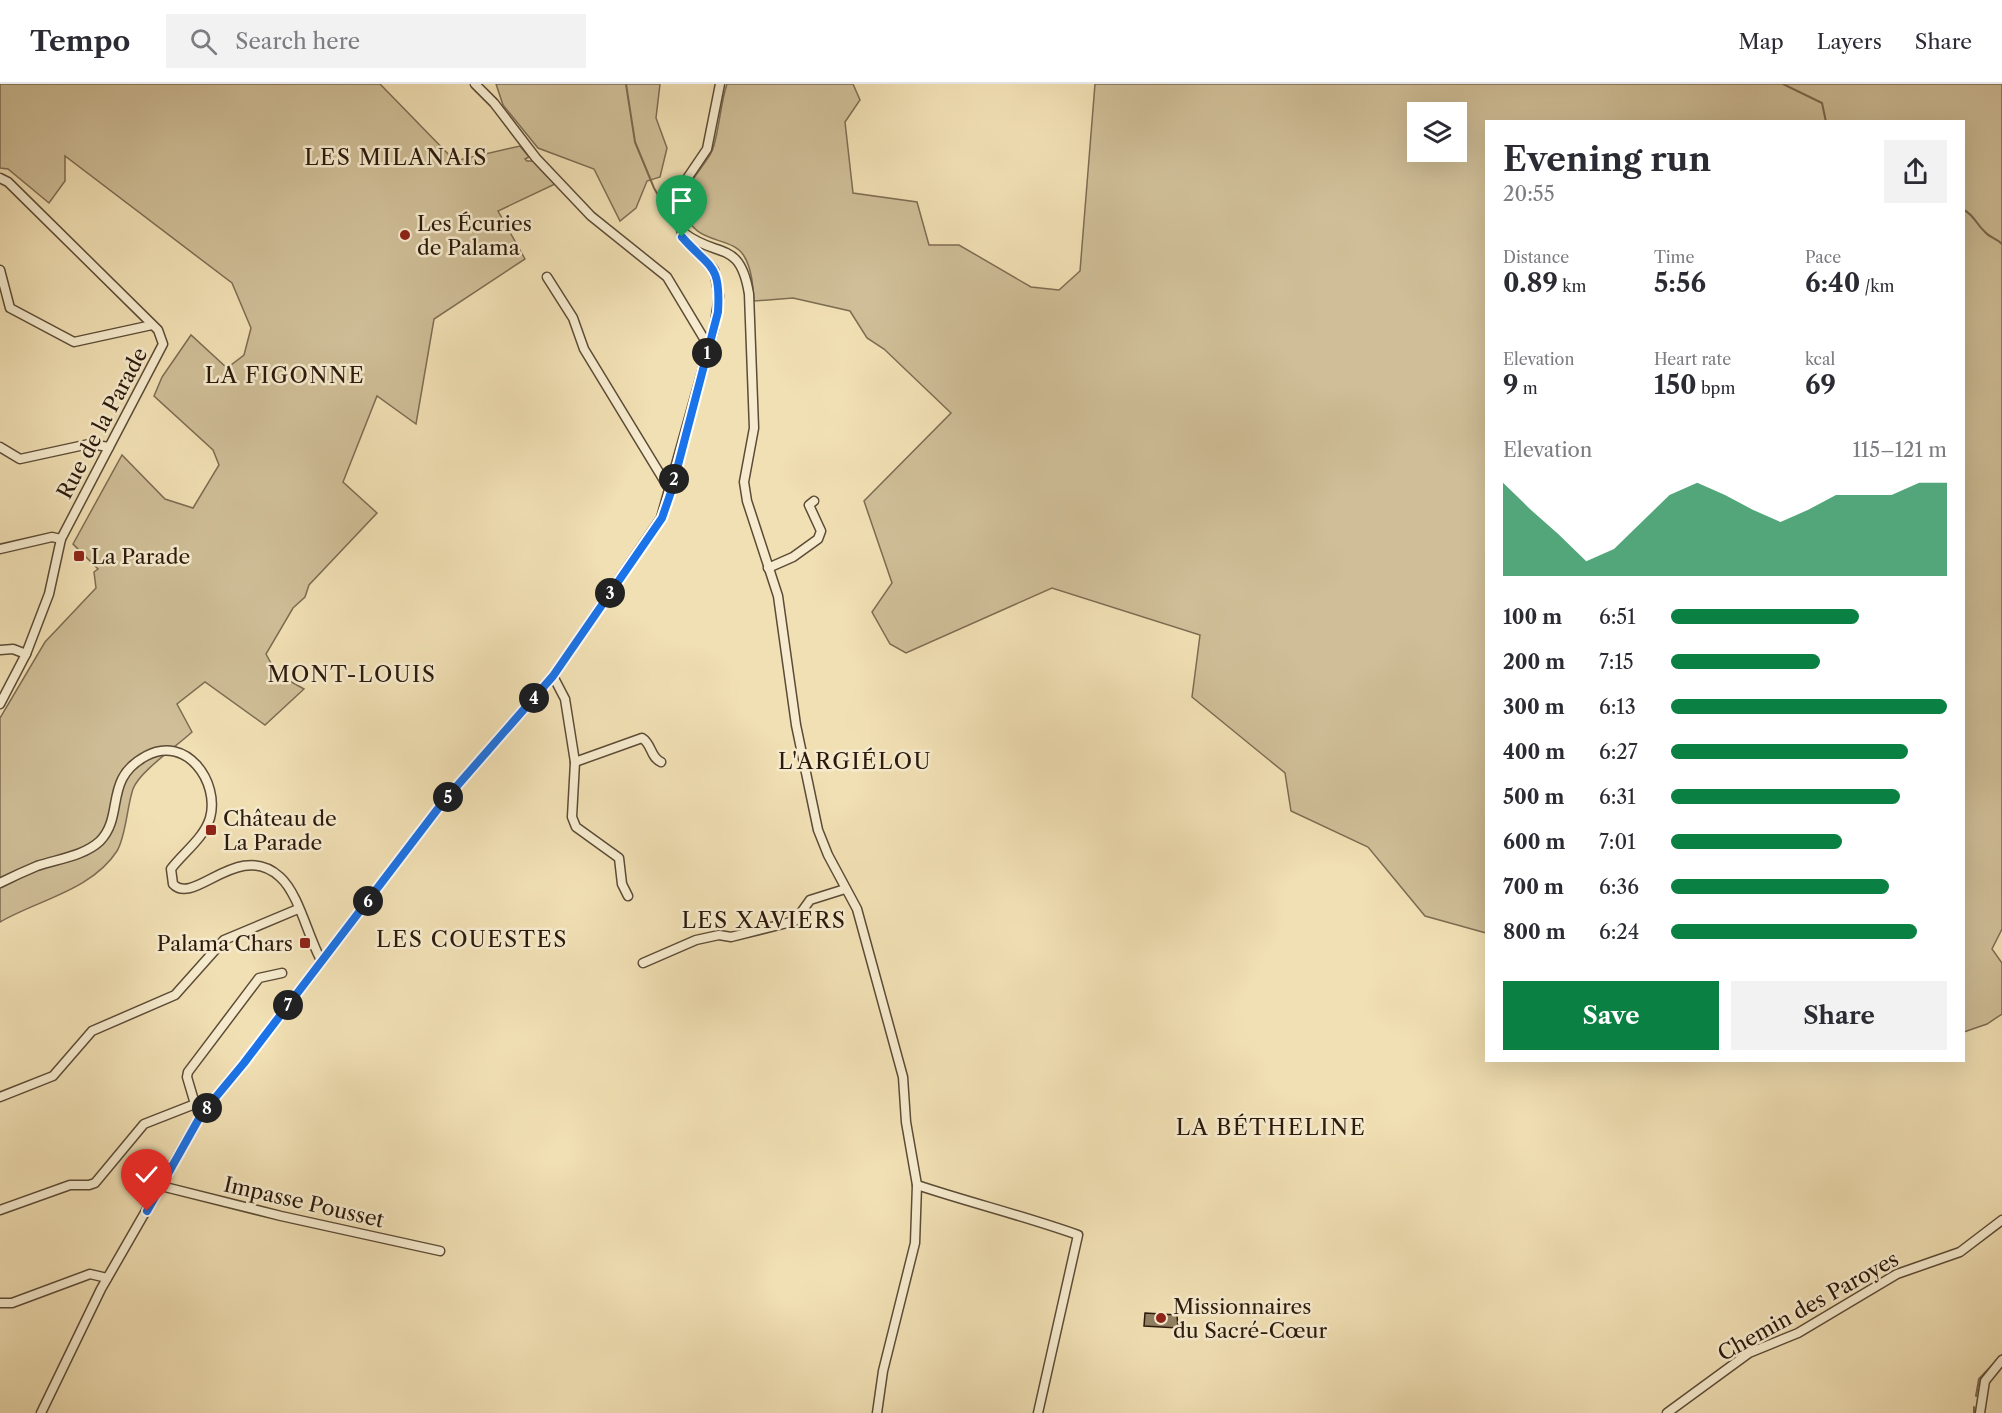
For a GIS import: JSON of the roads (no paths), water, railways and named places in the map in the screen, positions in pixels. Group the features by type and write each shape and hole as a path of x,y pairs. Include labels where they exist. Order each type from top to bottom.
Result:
{"street":[{"path":"475,84 494,103 536,158 591,216 667,277 709,347"},
{"path":"41,1413 107,1278 205,1111 443,802 553,676 662,518 671,492 718,312 718,282 714,270 689,244 678,228 675,206 678,193 707,150 720,84"},
{"name":"Rue de la Parade","path":"0,178 8,182 162,335 160,353 61,539 49,594 26,654 0,704"},
{"path":"678,228 692,239 736,258 746,276 749,294 754,428 747,450 744,482 778,596 796,725 818,830 861,921 903,1077 906,1122 918,1185 915,1243 883,1371 877,1413"},
{"path":"0,270 10,308 74,342 153,325"},
{"path":"546,277 573,318 584,349 671,492"},
{"path":"0,447 20,459 89,444 109,447"},
{"path":"768,568 793,556 818,539 821,531 809,505 814,501"},
{"path":"0,549 52,537 61,539"},
{"path":"0,650 14,649 26,654"},
{"path":"553,676 565,699 575,762 572,817 576,827 619,858 622,884 628,896"},
{"path":"575,762 642,738 648,742 654,757 661,762"},
{"path":"0,883 27,870 80,853 98,842 110,826 117,786 128,770 146,756 171,752 185,755 200,767 207,779 212,796 210,820 171,869 173,884 180,889 191,889 231,868 256,866 279,876 321,960"},
{"path":"643,963 696,940 719,935 731,937 795,921 810,900 845,889"},
{"path":"0,1097 53,1076 92,1031 175,995 224,940 297,909"},
{"path":"205,1111 195,1104 187,1077 188,1072 259,978 264,975 282,974"},
{"path":"0,1210 70,1185 95,1183 144,1124 195,1104"},
{"path":"918,1185 1078,1235 1038,1413"},
{"name":"Impasse Pousset","path":"161,1186 281,1216 440,1251"},
{"name":"Chemin des Paroyes","path":"1667,1413 1749,1353 1798,1333 1897,1274 1960,1252 2002,1220"},
{"path":"0,1303 12,1304 90,1274 107,1278"},
{"path":"1980,1413 1985,1381 2002,1360"}],"waterway":[{"path":"626,84 635,142 654,188 672,220"},
{"path":"1783,84 1822,103 1826,120"},
{"path":"1965,211 1987,234 2002,244"},
{"path":"1976,1396 1979,1379 2002,1355"},
{"path":"1974,1407 1974,1413"}],"place":[{"name":"Les Écuries de Palama","path":"405,235"},
{"name":"La Parade","path":"79,556"},
{"name":"Château de La Parade","path":"211,830"},
{"name":"Palama Chars","path":"305,943"},
{"name":"Missionnaires du Sacré-Cœur","path":"1161,1318"}],"district":[{"name":"LES MILANAIS","path":"396,157"},
{"name":"LA FIGONNE","path":"285,375"},
{"name":"MONT-LOUIS","path":"352,674"},
{"name":"L'ARGIÉLOU","path":"855,761"},
{"name":"LES XAVIERS","path":"764,920"},
{"name":"LES COUESTES","path":"472,939"},
{"name":"LA BÉTHELINE","path":"1271,1127"}]}
